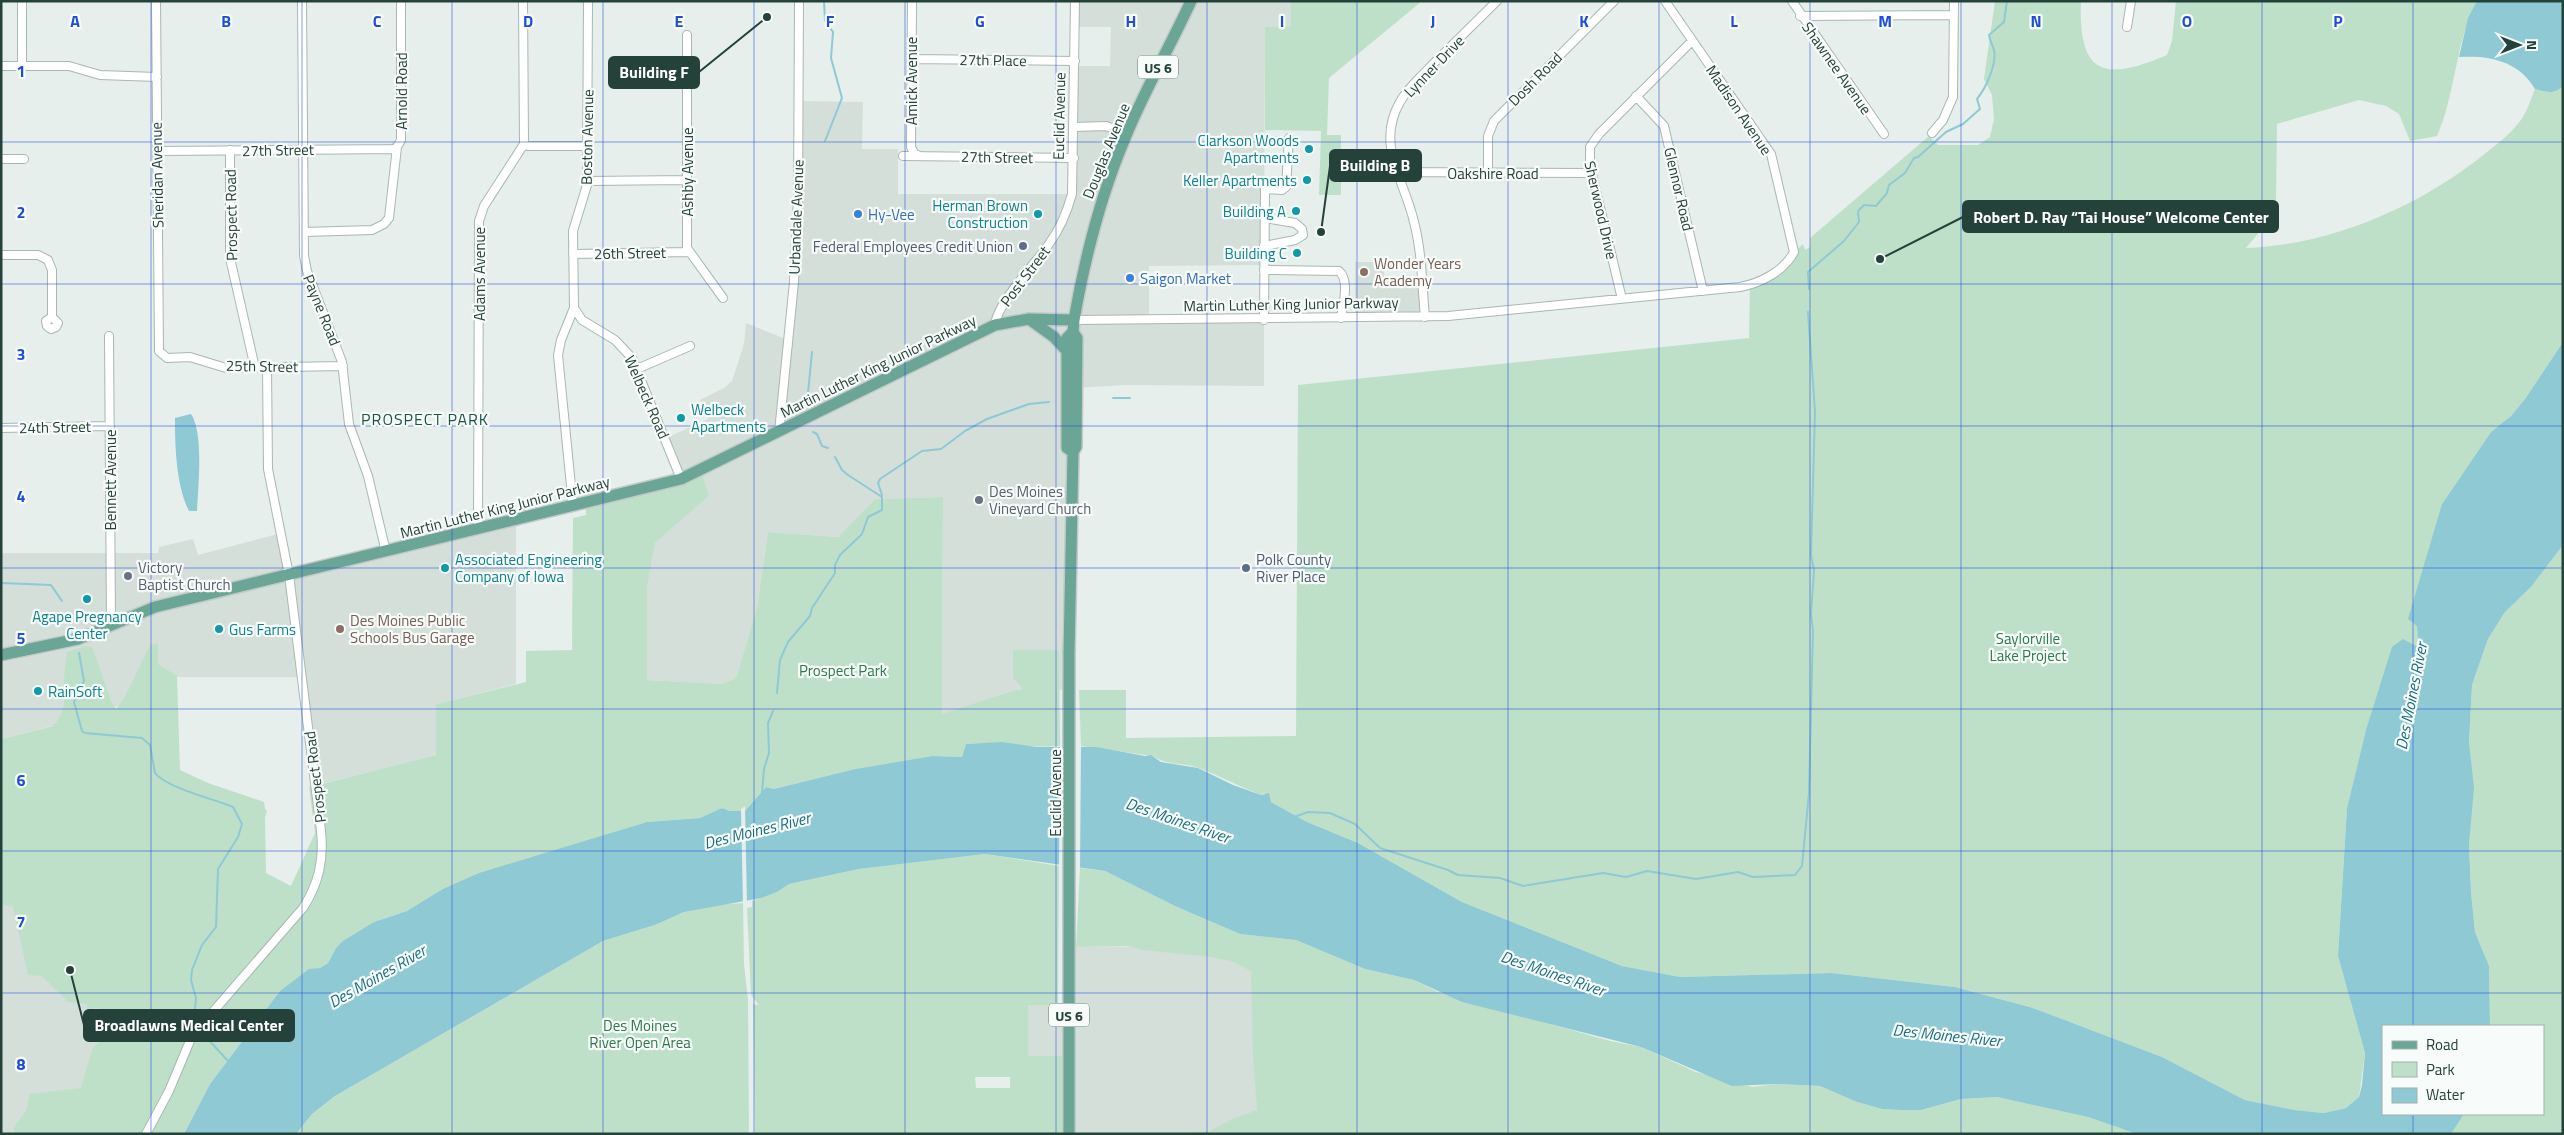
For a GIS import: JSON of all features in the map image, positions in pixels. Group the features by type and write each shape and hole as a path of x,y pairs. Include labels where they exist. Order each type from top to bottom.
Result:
{"main road":[{"name":"Douglas Avenue","path":"1074,326 1088,244 1126,134 1191,1"},
{"name":"Martin Luther King Junior Parkway","path":"1,656 78,639 155,607 682,479 995,325 1029,319 1074,326"},
{"path":"1029,319 1054,337 1066,350"},
{"name":"Euclid Avenue","path":"1073,452 1067,448 1066,350 1067,338 1074,326"},
{"name":"Euclid Avenue","path":"1069,1134 1070,730 1073,452 1076,447 1077,338 1074,326"}],"street":[{"path":"22,1 22,66"},
{"name":"Sheridan Avenue","path":"156,1 158,348"},
{"name":"Payne Road","path":"302,1 306,272 339,352 343,366 349,424 368,476 386,552"},
{"name":"Arnold Road","path":"304,232 372,230 384,224 392,210 397,147 401,140 401,1"},
{"path":"523,1 524,144 528,146 588,146"},
{"name":"Boston Avenue","path":"572,506 558,354 561,340 574,308 573,231 588,180 588,1"},
{"name":"Urbandale Avenue","path":"779,432 793,292 798,209 799,1"},
{"name":"Amick Avenue","path":"912,1 911,147 914,153 920,156"},
{"name":"Euclid Avenue","path":"1059,228 1072,194 1075,1"},
{"name":"Lynner Drive","path":"1425,316 1414,221 1395,172 1390,141 1392,124 1400,102 1414,84 1497,1"},
{"name":"Dosh Road","path":"1488,172 1488,136 1494,121 1614,1"},
{"name":"Madison Avenue","path":"1664,1 1771,154 1793,246 1794,252 1791,258"},
{"name":"Shawnee Avenue","path":"1792,1 1800,16 1884,134"},
{"path":"1932,133 1943,120 1953,97 1954,1"},
{"path":"2127,27 2130,1"},
{"path":"1800,16 1954,15"},
{"name":"Ashby Avenue","path":"687,36 688,252"},
{"name":"Sherwood Drive","path":"1622,299 1588,156 1594,138 1692,40"},
{"name":"27th Place","path":"912,59 1075,61"},
{"path":"1,66 69,66 100,75 157,77"},
{"name":"Glennor Road","path":"1636,96 1664,126 1702,291"},
{"path":"1074,127 1106,126 1126,134"},
{"path":"1264,320 1266,189 1282,190 1286,187 1289,138"},
{"name":"Adams Avenue","path":"478,529 479,220 484,206 524,144"},
{"name":"27th Street","path":"158,151 393,149 397,147"},
{"name":"Prospect Road","path":"230,150 230,258 255,368"},
{"name":"27th Street","path":"903,156 1074,158"},
{"path":"1,159 24,158"},
{"name":"Oakshire Road","path":"1395,172 1592,173"},
{"path":"588,180 687,180"},
{"path":"1264,246 1295,240 1302,235 1302,230 1295,223 1265,218"},
{"name":"Post Street","path":"995,325 996,318 1004,302 1028,273 1059,228"},
{"path":"688,252 722,298"},
{"name":"26th Street","path":"572,254 688,252"},
{"path":"1,255 38,254 48,260 52,266 52,316"},
{"name":"Martin Luther King Junior Parkway","path":"1074,326 1486,313 1755,284 1771,275 1791,258"},
{"path":"1264,270 1339,271 1344,275 1345,281 1341,318"},
{"name":"Welbeck Road","path":"574,308 582,320 624,348 637,369 682,479"},
{"name":"Bennett Avenue","path":"109,336 111,625"},
{"path":"637,369 690,346"},
{"name":"25th Street","path":"158,348 161,355 167,358 190,357 226,368 343,366"},
{"name":"Prospect Road","path":"146,1134 168,1091 192,1036 303,908 318,878 323,851 289,575 268,469 267,367"},
{"name":"24th Street","path":"1,428 110,426"}],"shaded area":[{"path":"1075,1 1291,1 1291,27 1265,28 1264,265 1149,266 1149,320 1264,320 1264,386 1125,385 1075,388 1070,690 1015,690 942,715 943,497 875,499 838,537 768,532 757,607 736,678 722,684 647,680 647,589 655,543 709,496 681,479 666,438 708,419 700,400 724,388 732,381 744,344 746,323 788,340 799,101 863,102 862,149 898,149 898,194 1072,194 1075,66 1110,66 1111,27 1075,27"},
{"path":"1355,262 1384,262 1384,277 1421,277 1425,317 1355,318"},
{"path":"516,519 516,684 436,704 436,755 316,785 302,677 156,677 156,690 98,714 1,739 1,655 69,641 69,634 1,648 1,553 158,553 159,547 193,539 198,555 281,533 289,574"},
{"path":"1,893 125,896 101,1134 1,1134"},
{"path":"1254,945 1253,1053 1259,1134 1069,1134 1069,1057 1028,1057 1028,1005 1069,1005 1069,947"}],"green space":[{"path":"1291,1 1422,1 1329,78 1327,135 1341,135 1341,195 1319,195 1321,131 1265,130 1265,27 1291,27"},
{"name":"Saylorville Lake Project","path":"1995,1 2081,1 2081,26 2084,44 2090,58 2099,66 2111,69 2127,68 2167,55 2172,41 2176,1 2477,1 2464,34 2448,103 2437,136 2410,141 2399,114 2386,106 2359,100 2277,124 2276,199 2266,224 2246,248 2278,245 2343,231 2404,205 2461,172 2506,136 2523,117 2535,89 2553,92 2563,86 2563,342 2525,399 2511,416 2491,432 2442,504 2417,626 2418,647 2366,730 2347,808 2338,956 2365,1053 2359,1097 2346,1108 2324,1113 2294,1110 2245,1100 2162,1057 2033,1008 1955,987 1831,973 1680,977 1622,966 1462,902 1358,843 1307,822 1271,802 1264,793 1261,795 1193,766 1169,763 1153,756 1081,746 1079,690 1126,690 1126,738 1296,736 1298,385 1749,338 1750,285 1764,280 1803,244 1805,250 1810,247 1810,238 1929,136 1938,145 1978,145 1990,137 1994,119 1992,95 1984,79"},
{"name":"Prospect Park","path":"701,471 709,496 655,543 647,589 647,680 722,684 736,678 757,607 768,532 838,537 875,499 943,497 942,714 1015,690 1022,690 1019,683 1013,679 1013,650 1057,650 1059,653 1060,746 966,744 962,757 932,756 855,769 774,789 766,787 745,811 730,811 722,808 700,818 647,822 513,864 407,911 374,922 336,948 328,963 320,968 309,970 280,991 210,1084 184,1134 14,1134 14,1127 27,1109 29,1094 81,1088 92,1049 104,1037 107,1029 102,1023 105,1014 99,1008 87,1009 87,1004 68,1002 42,976 28,975 13,907 1,904 1,739 53,726 58,720 63,709 64,673 67,652 85,646 92,647 112,703 116,709 122,702 151,644 158,644 158,664 177,676 180,770 208,783 264,802 267,811 265,817 266,873 291,886 315,833 309,787 436,755 436,704 526,682 526,651 572,650 573,518 586,515 586,503"},
{"path":"2563,545 2563,1134 2451,1134 2463,1115 2544,1115 2544,1025 2490,1025 2489,966 2475,932 2469,845 2473,788 2469,742 2472,685 2488,639 2505,612 2531,587"},
{"path":"985,854 1059,866 1058,1005 1028,1005 1028,1056 1062,1056 1062,1134 755,1134 753,1004 759,1005 751,995 747,908 752,907 752,901 777,892 789,884 859,869","holes":["975,1077 1010,1077 1010,1088 976,1088"]},
{"path":"1080,868 1105,871 1177,907 1240,934 1296,940 1365,969 1414,980 1438,992 1610,1041 1641,1047 1696,1072 1752,1087 1777,1084 1820,1086 1857,1102 1882,1109 1900,1110 1921,1110 1961,1099 1997,1097 2088,1117 2137,1134 1176,1134 1210,1131 1232,1119 1257,1110 1253,1059 1251,971 1231,961 1211,957 1142,950 1128,946 1076,947"},
{"name":"Des Moines River Open Area","path":"743,903 744,964 748,1000 749,1134 296,1134 312,1114 335,1096 603,941 655,925 684,912 714,905"}],"water":[{"path":"2477,1 2563,1 2563,86 2560,89 2546,92 2535,89 2521,72 2502,62 2481,57 2459,57 2468,18"},
{"name":"Des Moines River","path":"2563,342 2563,545 2531,587 2505,612 2488,639 2472,685 2469,742 2474,788 2469,845 2471,892 2475,932 2489,966 2490,1025 2382,1025 2382,1115 2463,1115 2451,1134 2137,1134 2088,1117 1997,1097 1961,1099 1921,1110 1900,1110 1882,1109 1857,1102 1820,1086 1777,1084 1732,1086 1641,1047 1462,1002 1414,980 1365,969 1296,940 1240,934 1177,907 1105,871 985,854 859,869 789,884 777,892 761,898 684,912 655,925 603,941 335,1096 312,1114 296,1134 184,1134 210,1084 280,991 309,969 320,968 328,963 336,948 343,941 374,922 407,911 443,889 479,873 647,822 700,818 722,808 730,811 745,811 766,787 774,789 855,769 932,756 962,757 966,744 1002,742 1037,747 1096,747 1145,756 1151,755 1161,762 1198,768 1233,785 1261,795 1269,793 1271,802 1307,822 1358,843 1462,902 1622,966 1680,977 1831,973 1955,987 2033,1008 2162,1057 2245,1100 2294,1110 2324,1113 2346,1108 2359,1097 2365,1053 2338,956 2347,808 2366,730 2392,647 2403,639 2418,647 2417,626 2408,619 2442,504 2491,432 2511,416 2525,399"},
{"path":"191,414 198,434 199,447 197,511 189,511 185,501 181,489 176,453 175,418"}],"pier":[{"path":"1060,743 1081,744 1080,871 1059,869"},
{"path":"745,806 747,904 743,905 741,809"}],"waterway":[{"path":"824,1 825,21 833,32 831,58 842,98 825,141"},
{"path":"1809,289 1808,272 1844,241 1859,222 1858,211 1864,205 1876,206 1887,193 1889,185 1905,173 1914,158 1918,157 1946,132 1963,124 1980,109 1977,99 1984,89 1994,62 1994,50 1989,35 2004,22 2007,1"},
{"path":"1294,817 1308,812 1330,813 1355,824 1380,848 1458,875 1500,878 1523,886 1603,873 1626,877 1647,871 1696,879 1738,872 1753,877 1795,875 1802,866 1809,793 1813,631 1811,614 1814,570 1811,555 1815,412 1808,312"},
{"path":"808,393 812,352"},
{"path":"1113,398 1130,398"},
{"path":"882,495 878,483 880,479 922,451 941,449 965,431 987,419 1029,404 1049,402"},
{"path":"813,432 817,434 822,446 828,448"},
{"path":"777,693 780,660 788,642 810,616 812,608 835,573 835,565 840,555 862,534 868,517 882,510 882,497 842,470 835,457"},
{"path":"1,583 51,585 62,601"},
{"path":"79,653 84,681 74,702 82,731 85,733 142,738 150,745 155,773 170,784 233,807 242,824 238,837 218,869 216,927 202,945 192,970 191,980 196,998 194,1020"},
{"path":"762,793 764,769 769,753 768,723 773,711"},
{"path":"205,1036 229,1062"}],"place":[{"name":"Building F","path":"767,17"},
{"name":"Clarkson Woods Apartments","path":"1309,149"},
{"name":"Keller Apartments","path":"1307,180"},
{"name":"Building A","path":"1296,211"},
{"name":"Hy-Vee","path":"858,214"},
{"name":"Herman Brown Construction","path":"1038,214"},
{"name":"Building B","path":"1321,232"},
{"name":"Federal Employees Credit Union","path":"1023,246"},
{"name":"Building C","path":"1297,253"},
{"name":"Robert D. Ray “Tai House” Welcome Center","path":"1880,259"},
{"name":"Wonder Years Academy","path":"1364,272"},
{"name":"Saigon Market","path":"1130,278"},
{"name":"Welbeck Apartments","path":"681,418"},
{"name":"Des Moines Vineyard Church","path":"979,500"},
{"name":"Associated Engineering Company of Iowa","path":"445,568"},
{"name":"Polk County River Place","path":"1246,568"},
{"name":"Victory Baptist Church","path":"128,576"},
{"name":"Agape Pregnancy Center","path":"87,599"},
{"name":"Gus Farms","path":"219,629"},
{"name":"Des Moines Public Schools Bus Garage","path":"340,629"},
{"name":"RainSoft","path":"38,691"},
{"name":"Broadlawns Medical Center","path":"70,970"}],"district":[{"name":"PROSPECT PARK","path":"425,419"}]}
